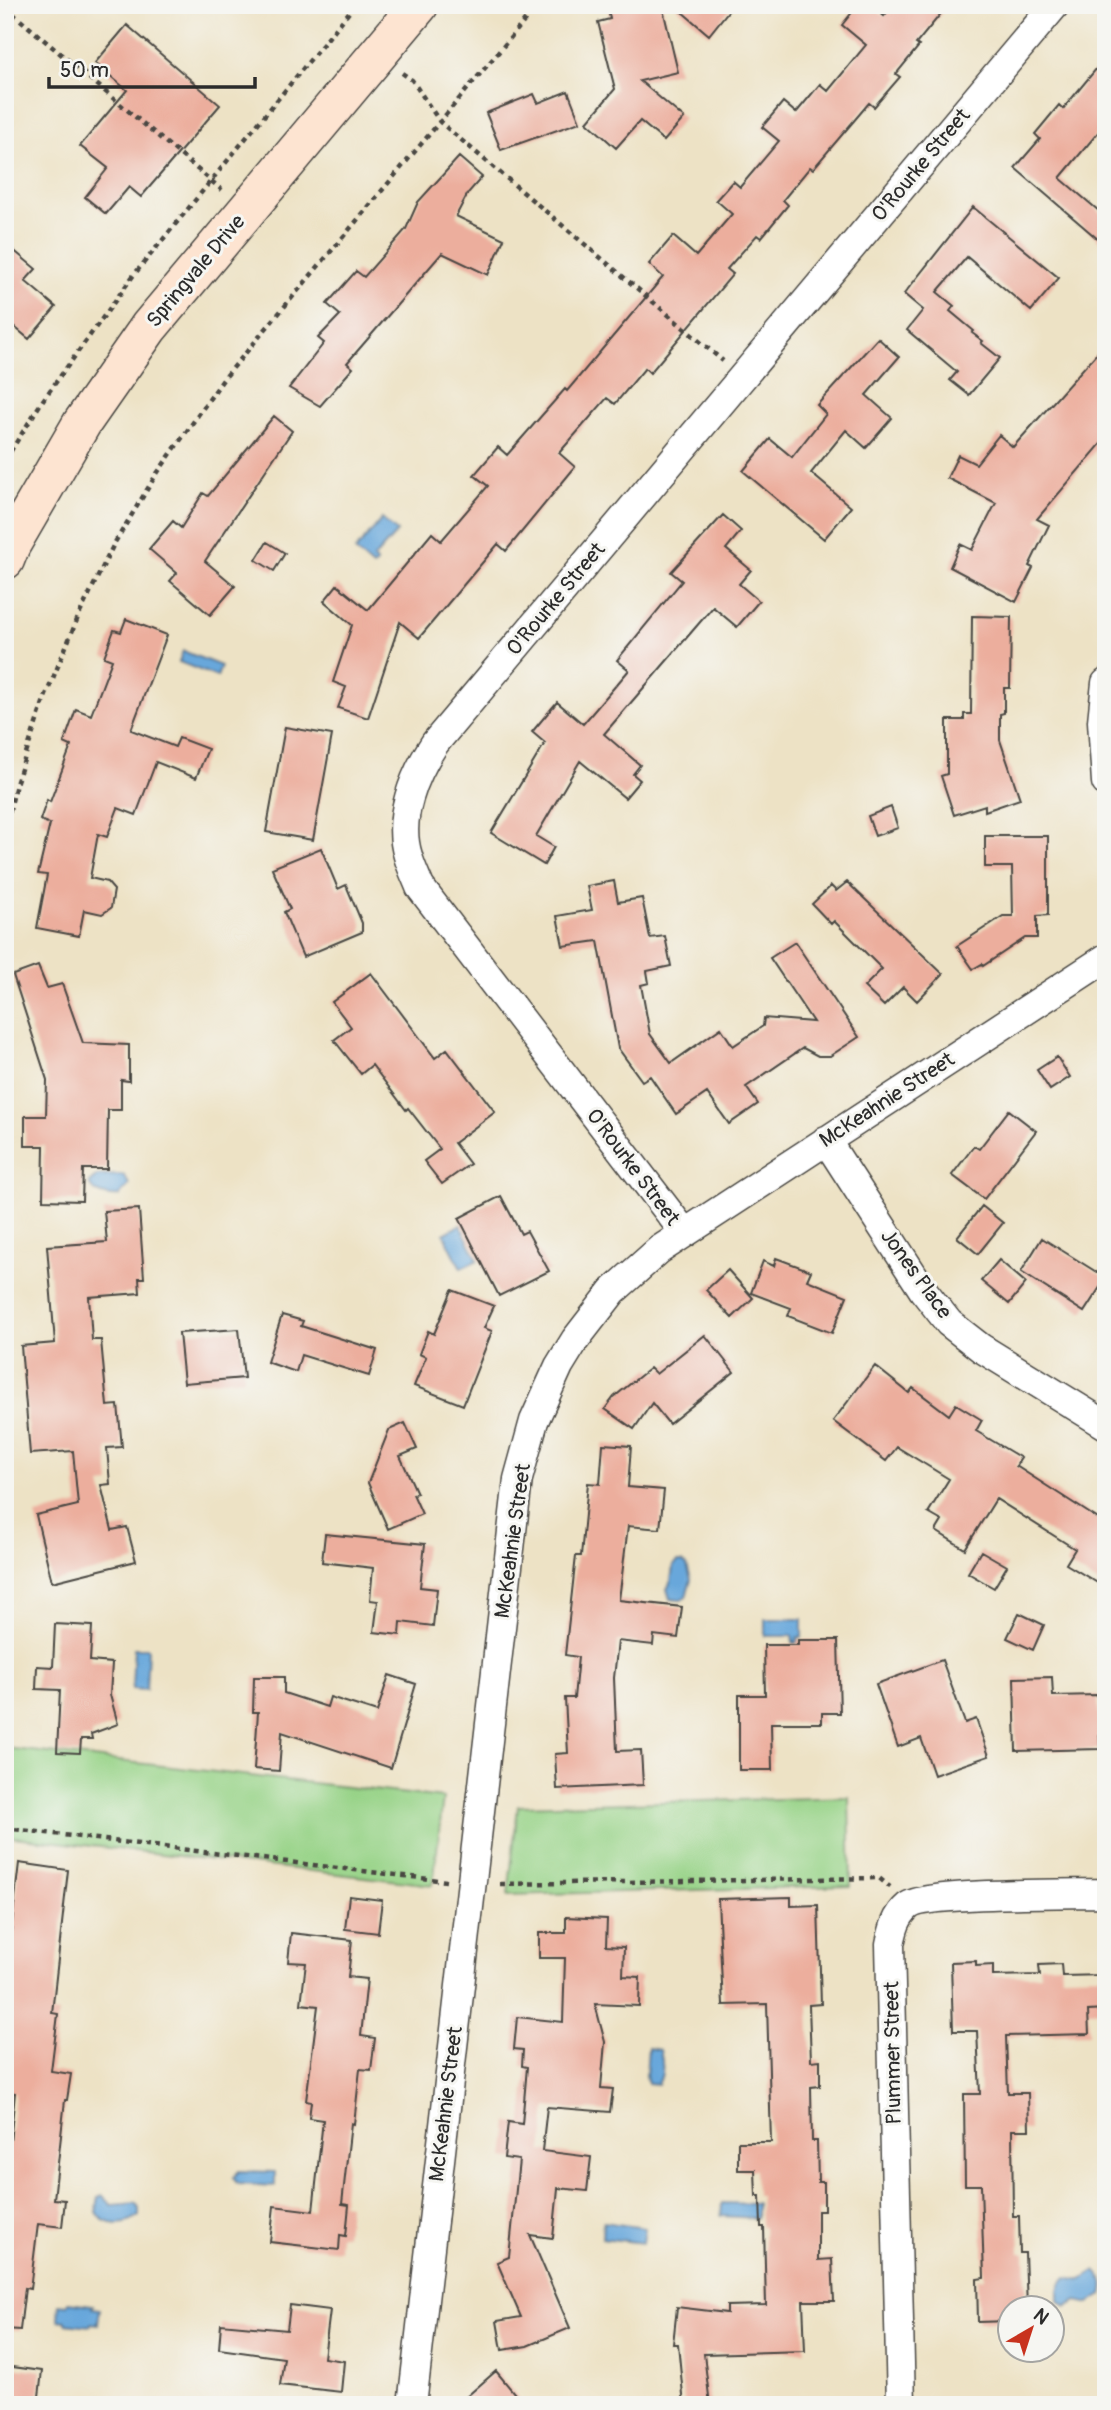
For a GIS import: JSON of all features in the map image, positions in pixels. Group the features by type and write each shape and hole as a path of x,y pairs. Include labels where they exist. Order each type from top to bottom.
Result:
{"main road":[{"name":"Springvale Drive","path":"5,560 11,545 82,423 149,327 419,5"}],"street":[{"name":"O'Rourke Street","path":"684,1232 420,887 407,854 405,817 415,779 435,743 1055,5"},
{"path":"1106,683 1102,721 1106,782"},
{"name":"McKeahnie Street","path":"412,2405 517,1479 534,1421 559,1366 575,1340 613,1291 659,1250 1106,958"},
{"name":"Jones Place","path":"825,1140 923,1290 949,1322 981,1348 1106,1426"},
{"name":"Plummer Street","path":"901,2405 890,1944 894,1924 909,1905 941,1897 1106,1893"}],"path":[{"path":"5,460 93,329 355,5"},
{"path":"5,831 16,784 44,700 79,615 114,544 156,475 222,381 538,5"},
{"path":"5,7 247,210"},
{"path":"378,54 412,80 440,122 742,377"},
{"path":"5,1828 471,1884 879,1878"}],"green space":[{"path":"5,1748 443,1798 433,1885 5,1836"},
{"path":"849,1797 851,1886 508,1895 518,1806"}],"water":[{"path":"382,519 397,532 373,559 377,563 373,567 355,551"},
{"path":"183,651 221,666 217,677 179,662"},
{"path":"97,1176 125,1176 129,1185 119,1196 97,1192 89,1183"},
{"path":"460,1225 478,1260 461,1268 444,1234"},
{"path":"678,1562 687,1565 691,1580 686,1597 681,1600 670,1599 667,1589 673,1566"},
{"path":"765,1619 802,1619 802,1637 798,1637 796,1643 793,1643 792,1636 765,1636"},
{"path":"134,1648 148,1648 146,1690 132,1689"},
{"path":"648,2048 660,2050 662,2067 658,2084 648,2083 646,2076"},
{"path":"239,2171 275,2172 275,2186 238,2184 233,2178"},
{"path":"102,2195 112,2205 136,2203 139,2216 122,2224 104,2220 96,2212 99,2197"},
{"path":"722,2203 757,2204 757,2218 721,2216"},
{"path":"603,2222 645,2228 643,2243 602,2238"},
{"path":"1096,2271 1103,2282 1102,2295 1089,2304 1078,2301 1067,2306 1066,2294 1059,2294 1062,2282 1066,2277 1082,2280"},
{"path":"68,2302 93,2305 92,2308 100,2309 98,2324 91,2323 90,2326 58,2320 59,2304 67,2305"}],"building":[{"path":"607,5 662,5 678,72 640,81 684,118 664,141 640,121 616,148 587,122 615,89 598,22 610,19"},
{"path":"674,5 733,5 709,35"},
{"path":"858,5 871,5 884,16 893,5 948,5 896,74 900,77 874,107 869,103 813,169 810,167 783,200 788,205 761,238 757,235 727,269 733,274 650,373 645,368 615,404 607,398 559,453 575,467 506,551 498,544 419,638 400,622 368,718 338,708 346,687 333,682 352,625 324,601 337,585 368,610 432,533 441,541 488,486 474,475 498,447 507,455 565,389 567,391 663,277 649,264 673,236 696,256 732,214 716,200 733,181 740,187 779,141 762,127 783,102 796,113 820,84 828,91 866,45 842,25"},
{"path":"127,25 220,105 141,197 129,187 106,214 85,197 108,168 80,146 127,90 95,63"},
{"path":"1106,57 1106,123 1060,178 1106,217 1106,246 1015,168 1040,139 1035,134 1059,105 1063,109"},
{"path":"568,91 580,122 501,150 486,113 534,94 538,103"},
{"path":"459,157 482,177 468,193 456,216 504,239 488,275 442,253 347,363 353,368 320,406 289,388 324,343 318,338 340,315 327,304 356,271 364,277 406,229 418,202"},
{"path":"973,207 1059,278 1031,311 967,257 937,292 954,306 950,311 1000,358 969,395 950,380 957,372 907,330 923,310 904,294"},
{"path":"5,243 36,269 25,281 56,307 29,339 5,319"},
{"path":"878,338 899,357 866,395 892,418 866,448 846,430 811,473 851,507 824,539 743,471 770,439 792,457 826,414 817,405"},
{"path":"1106,343 1106,438 1037,519 1049,525 1029,566 1033,568 1016,602 950,567 960,544 972,550 996,503 947,478 958,455 976,464 999,435 1013,447"},
{"path":"274,416 292,431 205,561 235,586 210,615 170,581 177,573 149,549 173,521 181,528 203,493 208,496"},
{"path":"723,515 741,531 726,549 751,570 739,584 759,601 737,627 713,607 604,734 640,765 633,774 640,780 625,798 580,761 536,836 554,847 544,865 491,833 545,743 532,732 557,702 583,724 629,670 617,660 682,581 671,572"},
{"path":"267,542 285,553 274,571 256,560"},
{"path":"972,616 1011,617 1010,688 1004,688 1000,740 1020,799 985,811 985,805 954,815 941,776 947,774 947,720 964,720 964,714 971,714"},
{"path":"126,619 167,635 131,730 175,747 179,738 208,749 196,778 156,762 136,815 118,808 107,837 98,834 90,878 107,882 114,890 111,908 102,914 84,910 79,936 37,928 47,875 38,874 50,824 40,820 47,800 50,802 71,746 64,743 76,709 91,715 112,660 104,657 114,630 121,632"},
{"path":"285,727 332,735 313,840 266,832"},
{"path":"891,807 898,828 875,836 868,816"},
{"path":"985,836 1048,836 1048,915 1037,916 1037,938 1025,938 983,966 982,964 973,969 957,946 1003,916 1013,916 1012,867 985,867"},
{"path":"321,848 338,889 346,885 362,923 362,932 303,957 284,912 290,909 272,868"},
{"path":"614,881 618,902 642,898 650,938 665,936 671,966 647,971 649,983 641,985 650,1034 671,1063 721,1028 733,1046 763,1026 764,1018 813,1022 770,958 795,942 859,1037 830,1056 818,1056 803,1048 746,1087 758,1104 729,1124 707,1093 676,1114 650,1076 642,1081 618,1048 598,941 563,946 557,916 592,910 587,886"},
{"path":"847,882 943,974 917,1001 903,987 884,1006 864,987 882,969 834,921 831,924 812,904 831,886 836,891"},
{"path":"38,966 47,988 62,984 83,1043 129,1045 129,1081 121,1080 121,1110 108,1110 107,1169 83,1169 82,1201 43,1200 44,1146 25,1146 25,1116 46,1116 47,1080 13,975"},
{"path":"371,973 435,1058 447,1049 495,1112 454,1143 470,1164 442,1184 424,1161 440,1149 372,1065 361,1074 334,1040 351,1027 332,1002"},
{"path":"1057,1057 1070,1077 1050,1090 1037,1070"},
{"path":"1009,1110 1036,1131 984,1199 952,1175 974,1146 979,1149"},
{"path":"501,1196 521,1234 527,1231 549,1271 499,1296 459,1218"},
{"path":"982,1206 1003,1223 978,1254 957,1237"},
{"path":"139,1209 144,1278 139,1278 140,1293 89,1297 92,1340 101,1340 107,1406 118,1405 122,1447 107,1448 110,1484 101,1485 112,1530 127,1527 136,1561 52,1582 36,1515 78,1505 73,1451 30,1454 21,1346 55,1343 47,1246 107,1242 104,1211"},
{"path":"1042,1238 1106,1278 1084,1312 1021,1272"},
{"path":"776,1258 811,1271 807,1280 847,1296 832,1333 788,1316 791,1308 751,1293 763,1261 774,1266"},
{"path":"999,1260 1026,1283 1009,1304 981,1281"},
{"path":"728,1270 753,1298 732,1318 706,1290"},
{"path":"452,1290 494,1306 484,1328 492,1331 463,1405 414,1386 426,1357 419,1354 428,1331 434,1334"},
{"path":"282,1315 303,1321 301,1326 377,1350 369,1376 301,1355 296,1372 267,1362"},
{"path":"239,1329 244,1378 184,1383 179,1333"},
{"path":"705,1335 734,1372 669,1424 652,1403 634,1429 605,1409 614,1397 650,1368 656,1374"},
{"path":"875,1366 909,1393 913,1388 949,1415 956,1404 982,1420 976,1431 1021,1458 1016,1466 1106,1524 1106,1588 1066,1564 1075,1549 996,1499 965,1549 936,1531 942,1521 928,1513 949,1479 897,1447 886,1461 833,1421"},
{"path":"405,1423 417,1449 400,1456 417,1493 413,1494 422,1514 388,1529 368,1483 389,1430"},
{"path":"603,1444 631,1446 628,1487 664,1490 660,1529 628,1526 619,1600 682,1607 678,1638 654,1635 653,1645 618,1641 614,1678 617,1751 641,1750 643,1785 557,1789 555,1754 568,1753 565,1698 574,1698 578,1657 565,1655 576,1556 581,1556 588,1483 600,1484"},
{"path":"325,1534 425,1544 420,1587 437,1589 433,1626 401,1622 400,1635 374,1632 378,1601 370,1600 373,1568 322,1562"},
{"path":"981,1551 1007,1566 994,1588 968,1573"},
{"path":"1019,1613 1044,1625 1033,1650 1007,1638"},
{"path":"55,1624 92,1626 90,1661 112,1663 110,1695 118,1724 91,1734 92,1739 81,1739 80,1753 57,1752 60,1690 36,1689 37,1666 53,1667"},
{"path":"798,1640 838,1640 840,1713 822,1713 822,1723 771,1723 772,1770 739,1770 739,1695 765,1695 764,1645 798,1645"},
{"path":"942,1660 965,1723 976,1719 989,1756 934,1775 921,1738 898,1747 876,1684"},
{"path":"389,1675 416,1684 391,1768 282,1732 279,1771 254,1769 258,1712 253,1712 254,1677 284,1677 284,1693 327,1707 330,1697 377,1712"},
{"path":"1052,1677 1053,1696 1098,1695 1100,1749 1016,1751 1014,1678"},
{"path":"19,1863 68,1870 52,2013 58,2014 51,2071 71,2074 65,2100 54,2199 65,2200 62,2227 38,2224 30,2289 25,2288 20,2330 5,2329 5,2142 10,2143 15,2093 6,2092 10,2059 5,2058 5,1983"},
{"path":"349,1896 382,1900 378,1933 345,1929"},
{"path":"791,1897 791,1906 818,1905 821,2004 809,2005 811,2061 820,2060 820,2086 811,2087 812,2141 817,2141 818,2182 824,2182 824,2211 818,2211 818,2260 832,2259 834,2301 803,2301 805,2351 704,2354 710,2405 684,2405 678,2344 673,2344 677,2307 727,2313 727,2306 766,2305 764,2227 761,2227 760,2196 756,2196 755,2170 738,2170 738,2142 771,2142 767,2004 723,2005 718,1899"},
{"path":"566,1917 607,1919 606,1946 624,1947 623,1976 640,1977 639,2006 595,2004 605,2042 601,2088 613,2089 610,2112 547,2107 542,2151 591,2157 587,2191 558,2188 553,2238 530,2235 570,2328 527,2346 502,2350 497,2321 521,2317 497,2262 509,2257 519,2160 504,2158 508,2122 522,2124 527,2067 522,2066 523,2050 514,2049 517,2017 563,2022 565,1958 539,1958 539,1933 566,1933"},
{"path":"291,1933 352,1940 348,1977 367,1979 361,2036 375,2038 371,2070 360,2069 342,2204 349,2205 346,2236 340,2235 339,2250 270,2242 274,2206 313,2211 323,2120 309,2118 311,2102 306,2101 318,2006 301,2004 306,1963 288,1962"},
{"path":"976,1961 976,1966 993,1965 993,1976 1040,1975 1039,1965 1061,1964 1062,1976 1106,1975 1106,2010 1088,2011 1089,2034 1006,2036 1008,2093 1028,2093 1029,2130 1012,2130 1013,2216 1019,2216 1020,2253 1025,2253 1026,2294 996,2294 996,2321 978,2322 977,2279 984,2278 981,2185 965,2185 964,2094 980,2094 977,2031 953,2031 951,1962"},
{"path":"290,2305 330,2310 324,2358 344,2361 341,2392 280,2385 284,2358 219,2349 221,2324 287,2330"},
{"path":"5,2366 42,2371 38,2405 5,2405"},
{"path":"496,2371 524,2405 457,2405"}]}
